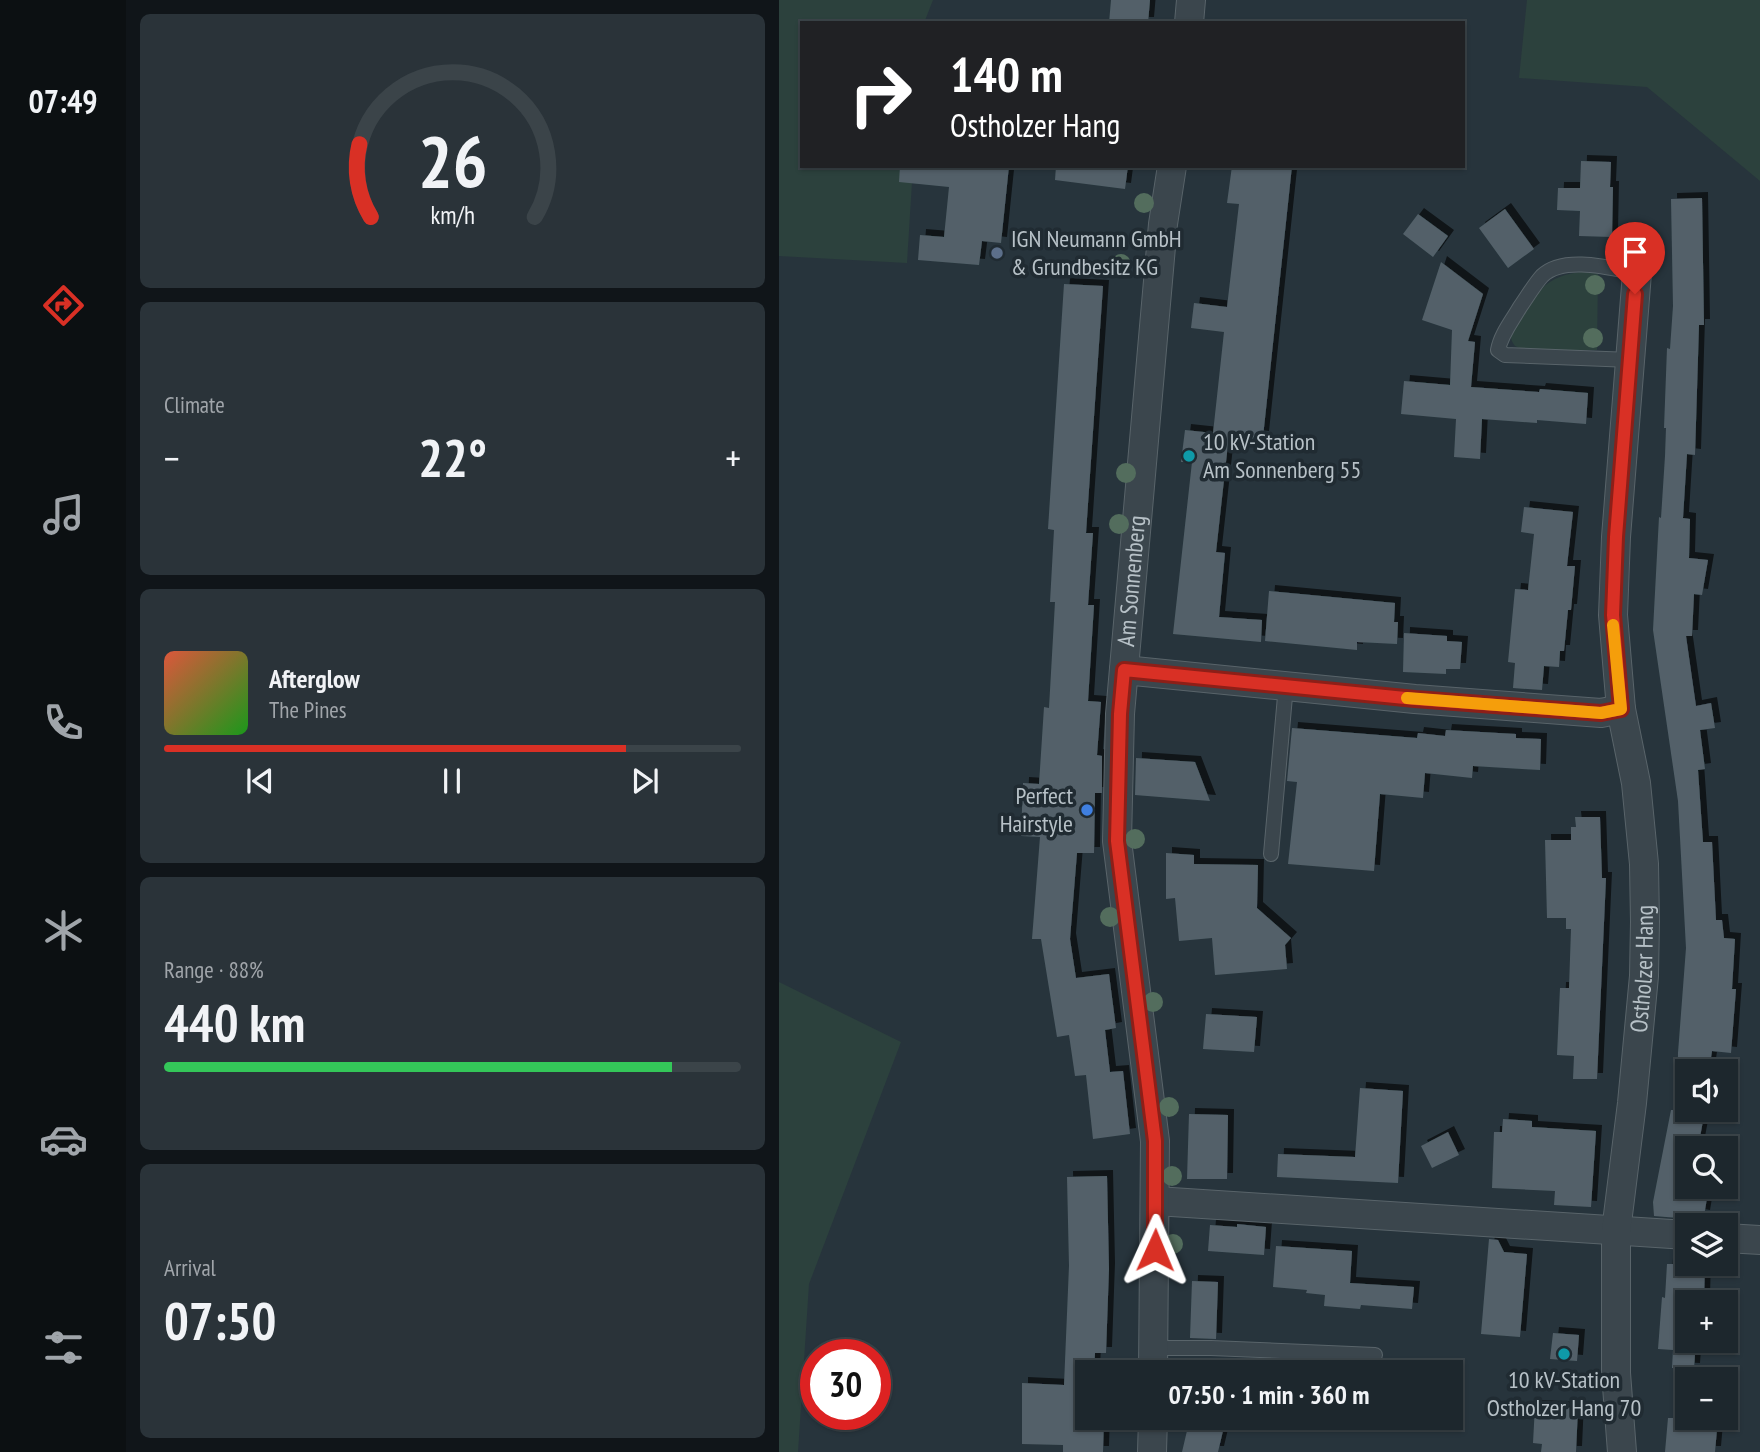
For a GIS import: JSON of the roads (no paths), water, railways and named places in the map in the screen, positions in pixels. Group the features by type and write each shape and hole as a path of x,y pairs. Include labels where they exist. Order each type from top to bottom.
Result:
{"street":[{"path":"1189,21 1191,0"},
{"name":"Am Sonnenberg","path":"1153,1360 1155,1141 1117,841 1120,714 1163,224 1172,168"},
{"name":"Ostholzer Hang","path":"1622,1452 1615,1349 1616,1231 1635,1078 1644,976 1645,922 1644,864 1637,796 1621,709 1613,615 1616,537 1637,272"},
{"path":"1124,670 1415,699 1601,713 1621,709"},
{"path":"1156,1200 1675,1235"},
{"path":"1738,1239 1760,1240"},
{"path":"1152,1452 1153,1430"}],"lane":[{"name":"Ostholzer Hang","path":"1631,360 1505,355 1498,350 1504,332 1530,292 1541,277 1552,269 1592,265 1637,272"},
{"path":"1271,854 1286,685"},
{"path":"1153,1360 1375,1355"}],"place":[{"name":"IGN Neumann GmbH & Grundbesitz KG","path":"997,253"},
{"name":"10 kV-Station Am Sonnenberg 55","path":"1189,456"},
{"name":"Perfect Hairstyle","path":"1087,810"},
{"name":"10 kV-Station Ostholzer Hang 70","path":"1564,1354"}]}
